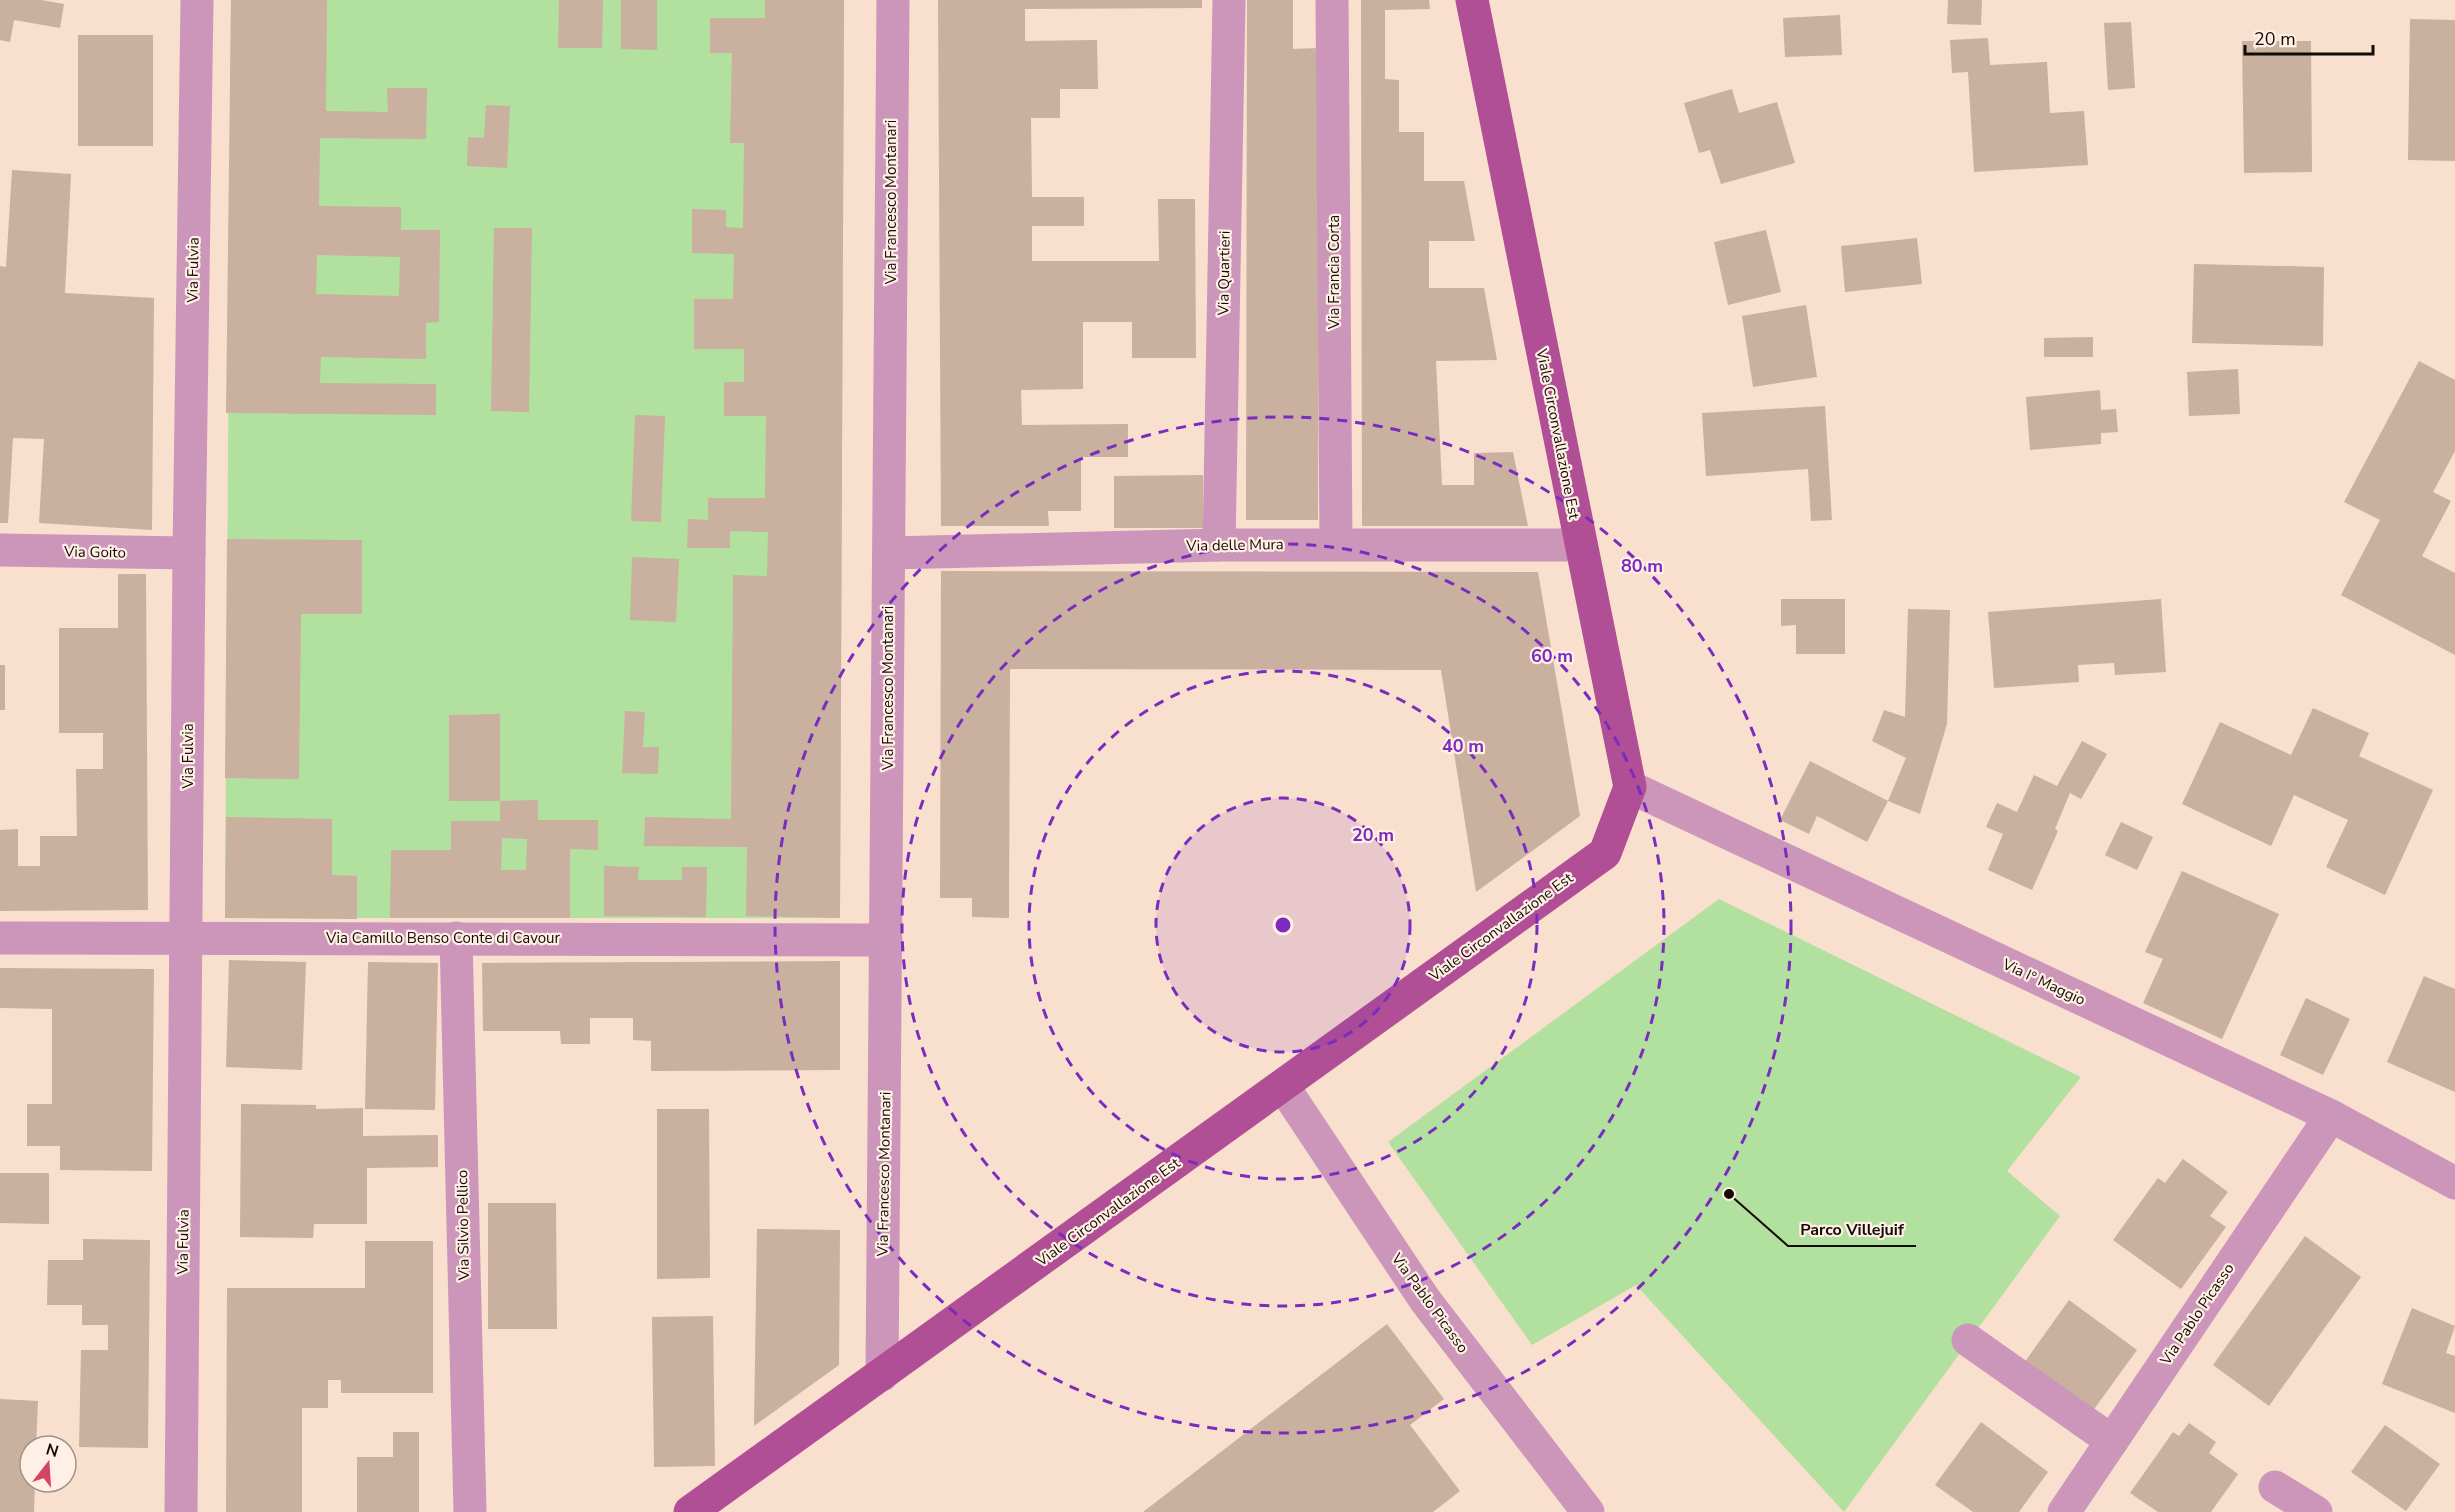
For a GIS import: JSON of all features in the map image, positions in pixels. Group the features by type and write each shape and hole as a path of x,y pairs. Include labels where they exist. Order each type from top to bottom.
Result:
{"main road":[{"name":"Viale Circonvallazione Est","path":"690,1512 1605,853 1630,787 1472,0"}],"street":[{"name":"Via Fulvia","path":"181,1512 189,554 197,0"},
{"name":"Via Francesco Montanari","path":"882,1375 893,0"},
{"name":"Via Quartieri","path":"1219,545 1229,0"},
{"name":"Via Francia Corta","path":"1332,0 1336,544"},
{"name":"Via delle Mura","path":"889,553 1219,545 1580,545"},
{"name":"Via Goito","path":"0,550 189,554"},
{"name":"Via I° Maggio","path":"1630,787 2331,1116 2455,1183"},
{"name":"Via Camillo Benso Conte di Cavour","path":"0,938 886,940"},
{"name":"Via Silvio Pellico","path":"456,938 470,1512"},
{"name":"Via Pablo Picasso","path":"1283,1086 1425,1300 1588,1512"},
{"name":"Via Pablo Picasso","path":"2064,1512 2331,1116"},
{"path":"1968,1340 2112,1441"},
{"path":"2275,1487 2316,1512"}],"green space":[{"path":"231,0 844,0 840,918 225,918"},
{"path":"1719,899 2081,1077 2007,1171 2060,1216 1844,1512 1636,1285 1532,1345 1388,1142"}],"building":[{"path":"0,0 41,0 64,4 60,28 14,20 10,42 0,40"},
{"path":"231,0 327,0 326,111 388,112 387,88 427,88 426,139 320,138 319,206 401,207 401,230 440,230 439,322 426,323 426,359 321,357 320,383 436,384 436,415 226,413","holes":["317,255 400,257 399,296 316,294"]},
{"path":"559,0 603,0 602,48 558,48"},
{"path":"621,0 657,0 657,50 621,49"},
{"path":"765,0 844,0 840,918 746,916 747,847 644,846 645,817 731,819 733,575 767,576 768,532 730,531 730,548 687,548 688,519 708,520 708,498 765,498 766,416 724,416 724,382 744,382 744,349 694,349 694,299 733,299 734,254 692,253 692,209 726,210 726,227 743,228 744,143 730,143 732,53 710,53 710,18 765,18"},
{"path":"938,0 1202,0 1202,8 1025,9 1025,41 1097,40 1098,89 1060,89 1060,118 1031,118 1032,197 1084,197 1084,226 1032,226 1032,261 1159,261 1158,199 1195,199 1196,358 1132,358 1132,322 1083,322 1083,389 1021,390 1022,425 1128,424 1128,457 1081,457 1081,511 1048,511 1049,526 941,526"},
{"path":"1247,0 1293,0 1293,49 1319,48 1318,520 1246,520"},
{"path":"1361,0 1429,0 1430,9 1385,10 1385,79 1399,80 1399,132 1424,132 1424,181 1464,181 1475,241 1429,241 1429,288 1484,288 1497,360 1436,361 1442,485 1474,485 1474,453 1513,452 1528,526 1362,526"},
{"path":"1948,0 1982,0 1981,25 1947,24"},
{"path":"1840,15 1842,55 1785,57 1783,18"},
{"path":"2410,19 2455,20 2455,161 2408,160"},
{"path":"2131,22 2135,88 2108,90 2104,23"},
{"path":"78,35 153,35 153,146 78,146"},
{"path":"1988,38 1990,65 2047,62 2050,113 2084,111 2088,165 1974,172 1968,72 1952,73 1950,40"},
{"path":"2242,41 2311,41 2312,172 2244,173"},
{"path":"1732,89 1739,113 1777,102 1795,163 1721,184 1710,150 1699,153 1684,103"},
{"path":"486,105 510,106 507,168 467,166 468,137 484,138"},
{"path":"12,170 71,174 65,293 154,298 152,530 39,523 44,439 13,438 8,523 0,523 0,266 6,267"},
{"path":"494,228 532,228 529,412 491,411"},
{"path":"1766,230 1781,292 1728,305 1714,242"},
{"path":"1917,238 1922,284 1845,292 1841,246"},
{"path":"2194,264 2324,267 2323,346 2192,343"},
{"path":"1806,305 1817,377 1753,387 1742,316"},
{"path":"2093,337 2093,357 2044,357 2044,338"},
{"path":"2419,361 2455,380 2455,451 2433,492 2451,501 2422,556 2455,573 2455,655 2341,595 2380,520 2344,502"},
{"path":"2238,369 2240,414 2189,416 2187,372"},
{"path":"2100,390 2101,410 2116,409 2118,432 2101,433 2101,444 2030,450 2026,397"},
{"path":"1825,406 1832,520 1811,521 1808,469 1706,476 1702,413"},
{"path":"635,415 665,416 661,522 631,521"},
{"path":"1203,475 1203,528 1114,528 1114,476"},
{"path":"227,539 362,540 362,614 301,614 299,779 225,778"},
{"path":"632,557 679,559 676,622 630,620"},
{"path":"941,571 1538,572 1580,816 1476,892 1441,670 1010,669 1009,918 972,917 972,898 940,898"},
{"path":"118,574 146,574 148,910 0,911 0,830 18,829 18,866 40,866 40,836 77,836 76,769 103,769 103,733 59,733 59,628 118,628"},
{"path":"1781,599 1845,599 1845,654 1796,654 1796,625 1781,626"},
{"path":"2161,599 2166,672 2115,675 2114,663 2078,665 2079,682 1994,688 1988,612"},
{"path":"1908,609 1950,610 1947,724 1920,814 1888,801 1906,758 1872,741 1884,710 1905,717"},
{"path":"0,665 5,665 5,710 0,710"},
{"path":"2313,708 2369,733 2359,756 2433,790 2385,895 2326,867 2348,820 2294,795 2271,846 2182,804 2220,722 2291,755"},
{"path":"625,711 645,712 643,747 659,747 658,774 622,773"},
{"path":"500,714 500,801 449,801 449,715"},
{"path":"2082,741 2107,754 2081,799 2070,793 2055,829 2058,831 2032,890 1988,870 2003,834 1986,827 1997,803 2017,812 2034,775 2057,786"},
{"path":"1810,761 1888,801 1867,842 1817,816 1809,834 1780,820"},
{"path":"538,800 538,820 598,820 598,850 570,849 570,918 390,918 391,850 451,850 451,821 500,821 500,801","holes":["502,838 527,839 526,870 501,870"]},
{"path":"226,817 332,819 332,875 357,876 357,919 225,918"},
{"path":"2121,822 2153,837 2137,870 2105,855"},
{"path":"604,866 639,867 638,880 682,880 682,867 707,867 706,917 604,916"},
{"path":"2182,871 2279,914 2222,1039 2143,1003 2163,959 2145,952"},
{"path":"229,960 306,962 302,1070 226,1067"},
{"path":"840,961 840,1070 651,1071 651,1041 633,1040 633,1018 590,1018 590,1044 561,1044 560,1031 483,1031 482,963"},
{"path":"368,962 438,963 435,1110 365,1109"},
{"path":"0,968 154,969 152,1171 60,1170 60,1146 27,1146 27,1104 52,1104 52,1009 0,1008"},
{"path":"2424,976 2455,989 2455,1092 2387,1062"},
{"path":"2306,998 2350,1019 2323,1075 2280,1055"},
{"path":"241,1104 316,1105 316,1109 363,1108 363,1136 438,1135 438,1167 367,1168 367,1224 314,1224 313,1238 240,1237"},
{"path":"657,1109 709,1109 710,1278 657,1279"},
{"path":"2183,1159 2228,1192 2210,1216 2226,1227 2181,1289 2113,1240 2158,1178 2165,1183"},
{"path":"0,1173 49,1173 49,1224 0,1223"},
{"path":"488,1203 556,1203 557,1329 488,1329"},
{"path":"757,1229 840,1230 839,1365 754,1426"},
{"path":"2305,1236 2361,1277 2269,1406 2213,1365"},
{"path":"83,1239 150,1240 148,1448 79,1447 81,1350 108,1350 108,1325 82,1325 82,1305 47,1305 48,1260 83,1260"},
{"path":"365,1241 433,1241 433,1393 341,1393 341,1380 328,1380 328,1408 302,1408 302,1512 226,1512 227,1288 365,1288"},
{"path":"2069,1300 2137,1350 2092,1412 2024,1363"},
{"path":"2412,1308 2455,1326 2446,1353 2455,1356 2455,1413 2382,1384"},
{"path":"713,1316 715,1466 654,1467 652,1317"},
{"path":"1387,1324 1444,1399 1410,1425 1460,1491 1433,1512 1143,1512"},
{"path":"0,1399 38,1401 37,1434 18,1434 18,1494 35,1494 34,1512 0,1512"},
{"path":"1981,1422 2048,1472 2019,1512 1973,1512 1935,1485"},
{"path":"2189,1423 2216,1442 2209,1453 2238,1474 2211,1512 2158,1512 2130,1493 2173,1432 2179,1436"},
{"path":"2385,1425 2440,1464 2406,1511 2351,1472"},
{"path":"393,1432 419,1432 419,1512 357,1512 357,1457 393,1457"}],"place":[{"name":"Parco Villejuif","path":"1729,1194"}]}
